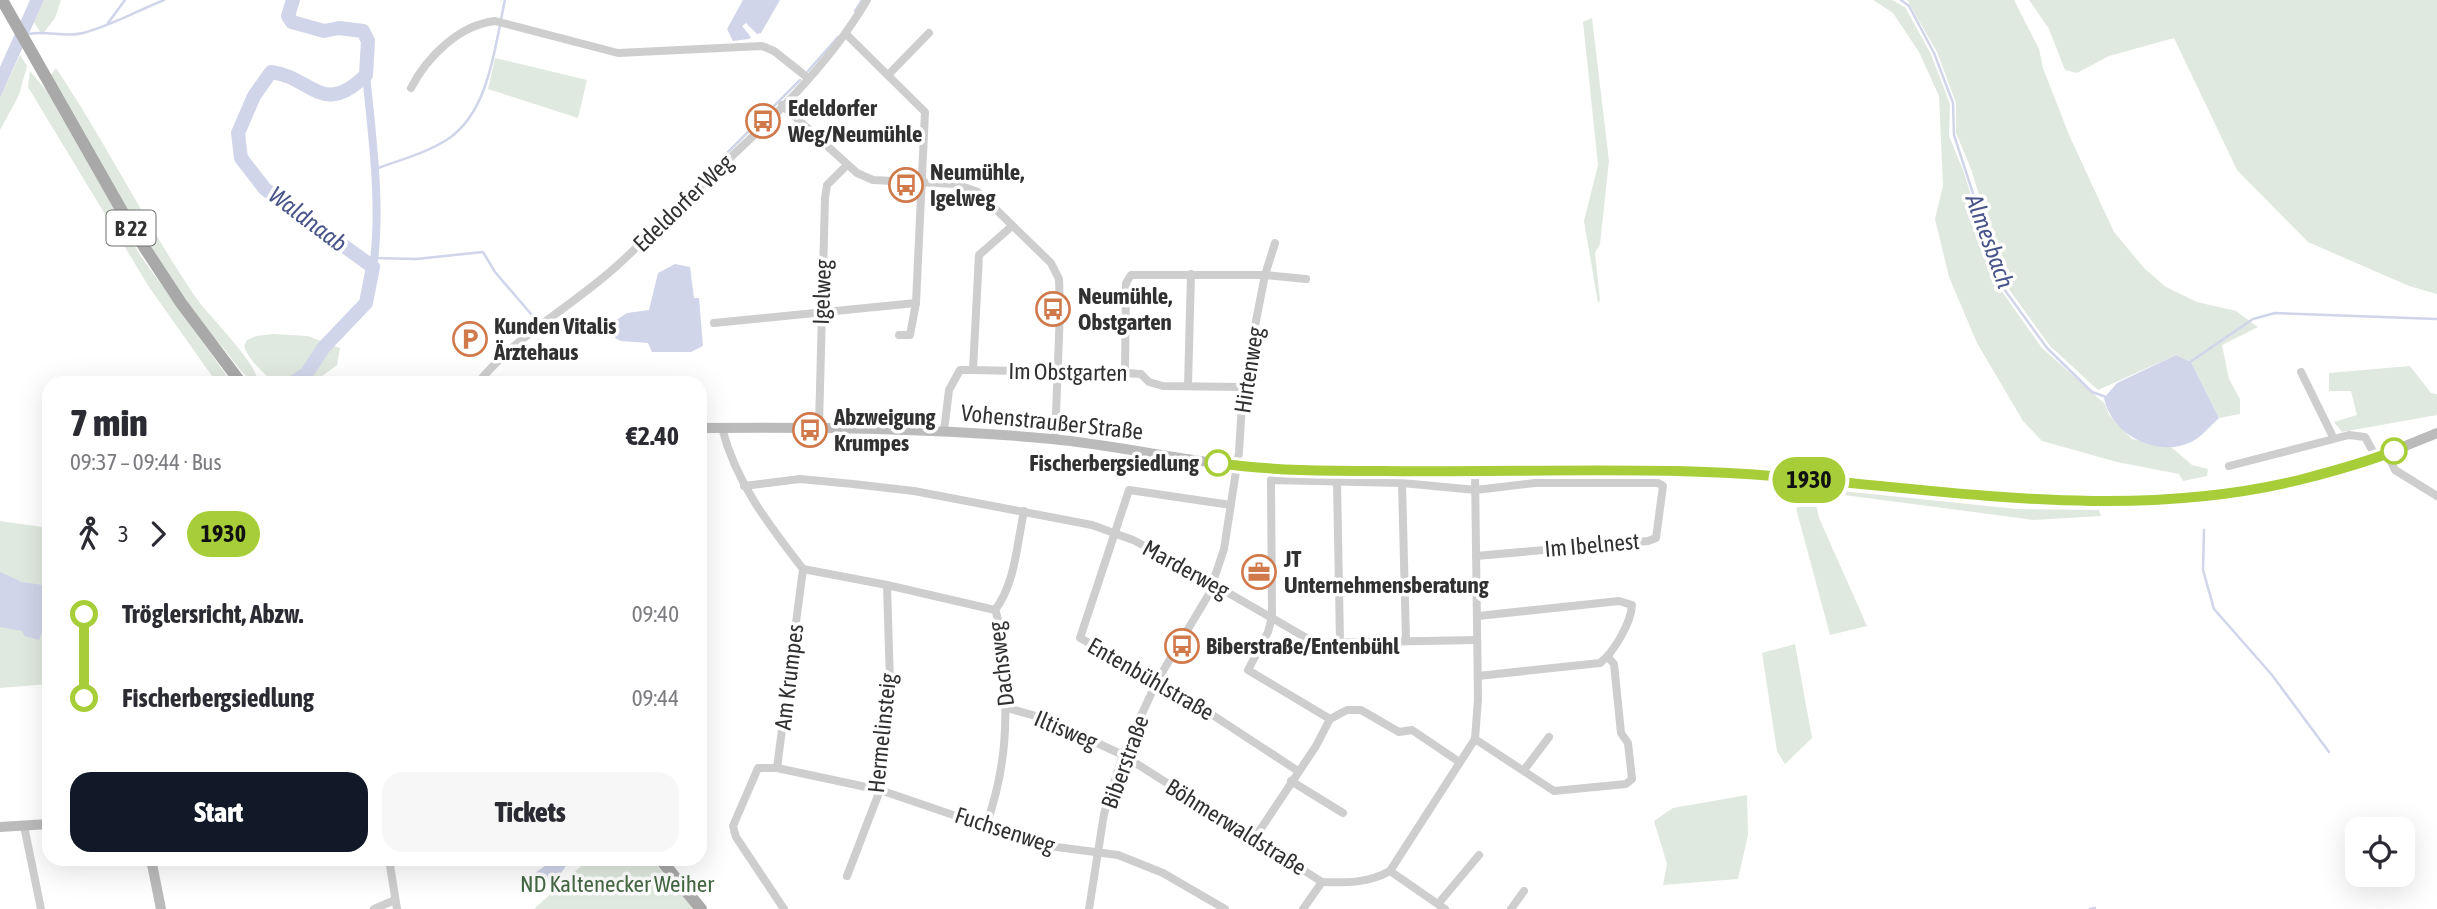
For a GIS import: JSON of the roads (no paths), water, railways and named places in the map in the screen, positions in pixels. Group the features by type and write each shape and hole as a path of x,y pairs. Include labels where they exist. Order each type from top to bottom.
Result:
{"main road":[{"name":"B 22","path":"4,4 131,227 181,303 237,376"},
{"name":"Vohenstraußer Straße","path":"707,428 819,426 944,431 1055,439 1234,466 1308,471 1682,471 1769,476 1957,495 2105,503 2166,501 2273,486 2382,456 2437,433"},
{"path":"0,827 42,825"},
{"path":"152,866 161,909"},
{"path":"666,866 701,909"}],"street":[{"name":"Edeldorfer Weg","path":"486,376 549,319 619,264 724,165 808,78 846,34 867,0"},
{"path":"411,88 421,68 449,42 478,24 499,21 618,53 762,46 774,51 808,78"},
{"path":"888,75 929,33"},
{"path":"846,34 925,112 915,337 899,335"},
{"path":"782,104 846,166 873,180 956,184 978,192 1051,263 1059,279 1055,439"},
{"name":"Igelweg","path":"819,426 827,185 846,166"},
{"path":"944,431 949,390 960,370 974,370 979,255 1012,226"},
{"name":"Hirtenweg","path":"1234,466 1239,452 1242,387 1265,275 1275,243"},
{"path":"1125,373 1128,278 1136,272 1265,275 1306,279"},
{"path":"1188,385 1191,274"},
{"path":"714,323 916,303"},
{"name":"Im Obstgarten","path":"974,370 1141,374 1149,382 1163,386 1242,387"},
{"path":"2301,373 2333,437"},
{"path":"722,428 730,459 744,486 803,569"},
{"path":"2229,466 2333,437 2365,437 2395,470 2437,496"},
{"name":"Biberstraße","path":"1089,909 1104,814 1123,755 1157,681 1213,583 1224,549 1234,466"},
{"path":"1475,472 1478,616 1475,739 1458,761 1390,871 1441,907 1479,855"},
{"name":"Marderweg","path":"744,486 800,479 914,491 1072,520 1114,532 1213,583 1315,643 1477,640"},
{"path":"1330,719 1248,670 1268,632 1272,617 1271,480 1402,483 1476,490"},
{"path":"1337,482 1340,641"},
{"path":"1402,483 1406,640"},
{"name":"Im Ibelnest","path":"1476,490 1535,483 1658,483 1663,486 1660,529 1656,538 1648,541 1476,556"},
{"name":"Entenbühlstraße","path":"1231,505 1129,490 1080,638 1157,681 1298,771"},
{"path":"995,610 1003,599 1013,569 1024,511"},
{"name":"Dachsweg","path":"803,569 995,610 1007,708 1006,746 999,790 986,826"},
{"name":"Am Krumpes","path":"777,768 803,569"},
{"name":"Hermelinsteig","path":"848,876 880,790 890,683 887,585"},
{"path":"1478,616 1619,601 1632,604 1632,613 1608,657 1600,663 1478,676"},
{"path":"1475,739 1554,791 1626,784 1632,779 1628,743 1621,733 1614,664 1608,657"},
{"name":"Iltisweg","path":"1007,708 1044,718 1123,755"},
{"path":"1254,839 1316,746 1330,719 1348,710 1361,710 1399,732 1412,730 1458,761"},
{"path":"1524,770 1549,737"},
{"name":"Böhmerwaldstraße","path":"1123,755 1322,882 1363,881 1390,871"},
{"path":"777,768 758,768 733,826 736,837 784,909"},
{"name":"Fuchsenweg","path":"777,768 880,790 1041,845 1118,855 1163,873 1224,909"},
{"path":"1291,781 1343,813"},
{"path":"24,826 41,909"},
{"path":"374,909 396,904 389,866"},
{"path":"1303,909 1322,882"},
{"path":"1511,909 1524,891"}],"water":[{"path":"30,0 44,0 0,98 0,67"},
{"path":"743,0 780,0 761,33 757,34 746,23 742,26 751,37 733,41 727,29"},
{"path":"675,264 690,267 694,298 699,298 703,346 691,352 652,352 648,343 615,338 615,321 627,313 649,310 658,273"},
{"path":"2176,355 2191,362 2219,418 2193,441 2176,447 2162,447 2136,439 2125,432 2108,411 2104,398 2117,383"},
{"path":"0,572 22,582 42,585 42,632 39,640 25,636 22,631 0,627"},
{"path":"545,866 566,866 556,877 547,881 537,881 535,873"}],"waterway":[{"path":"108,23 125,0"},
{"name":"Almesbach","path":"29,34 83,33 164,0"},
{"name":"Waldnaab","path":"293,0 288,16 292,22 324,31 339,28 363,31 368,41 366,75 338,93 317,92 285,75 271,72 254,96 238,133 241,158 265,189 373,267 366,303 324,347 303,376"},
{"name":"Almesbach","path":"373,170 431,148 462,127 482,94 494,56 505,0"},
{"path":"855,11 862,0"},
{"name":"Almesbach","path":"1901,0 1909,6 1934,53 1953,103 1954,135 2004,289 2047,348 2092,392 2106,397"},
{"path":"808,71 838,37"},
{"name":"Almesbach","path":"366,75 377,221 373,267"},
{"path":"701,179 800,80"},
{"path":"374,258 416,259 483,252 495,272 537,321"},
{"name":"Almesbach","path":"2190,362 2253,319 2275,313 2437,319"},
{"path":"2204,530 2203,570 2214,609 2272,675 2329,752"},
{"path":"2090,909 2095,908"}],"place":[{"name":"Edeldorfer Weg/Neumühle","path":"763,121"},
{"name":"Neumühle, Igelweg","path":"906,185"},
{"name":"Neumühle, Obstgarten","path":"1053,309"},
{"name":"Kunden Vitalis Ärztehaus","path":"470,339"},
{"name":"Abzweigung Krumpes","path":"810,430"},
{"name":"Fischerbergsiedlung","path":"1218,463"},
{"name":"JT Unternehmensberatung","path":"1259,572"},
{"name":"Biberstraße/Entenbühl","path":"1182,646"}],"park label":[{"name":"ND Kaltenecker Weiher","path":"617,884"}]}
